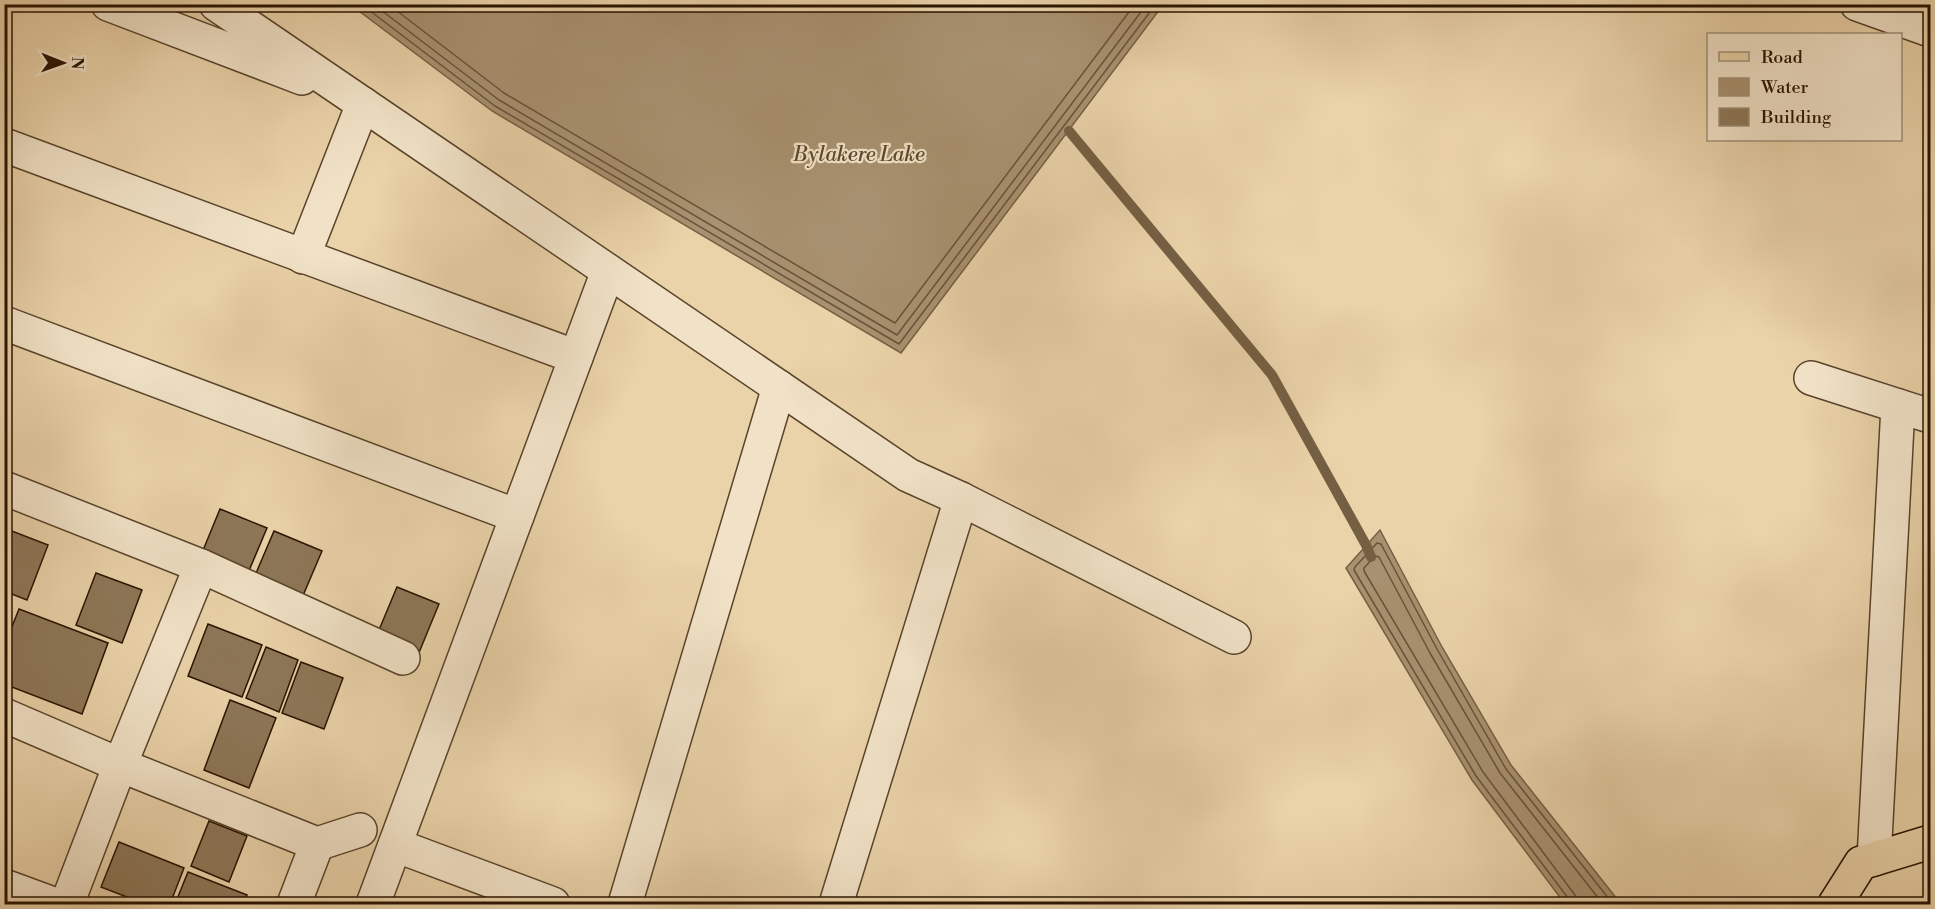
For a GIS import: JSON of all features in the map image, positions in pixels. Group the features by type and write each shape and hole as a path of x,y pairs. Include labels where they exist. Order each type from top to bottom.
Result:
{"main road":[{"path":"1835,904 1861,863 1930,842"}],"street":[{"path":"108,4 357,100"},
{"path":"216,4 908,475 961,499 1234,638"},
{"path":"1857,4 1930,30"},
{"path":"303,257 357,100"},
{"path":"4,145 576,357"},
{"path":"373,904 608,271"},
{"path":"4,323 518,516"},
{"path":"1811,378 1930,416"},
{"path":"625,904 779,387"},
{"path":"1874,859 1898,406"},
{"path":"4,488 201,566 403,658"},
{"path":"836,904 961,499"},
{"path":"67,904 120,765 201,566"},
{"path":"4,715 120,765 317,844 360,830"},
{"path":"294,904 317,844"},
{"path":"395,845 553,904"},
{"path":"4,886 53,904"}],"water":[{"name":"Bylakere Lake","path":"351,5 1163,5 901,353 492,111"},
{"path":"1380,530 1442,647 1511,765 1621,904 1565,904 1472,780 1346,568"}],"building":[{"path":"220,509 267,528 245,580 199,560"},
{"path":"4,528 48,545 27,600 4,591"},
{"path":"274,531 322,551 299,605 251,585"},
{"path":"96,573 142,590 122,643 76,625"},
{"path":"397,587 439,604 418,655 376,637"},
{"path":"19,609 108,643 82,714 4,684 4,647"},
{"path":"208,624 262,645 242,697 188,676"},
{"path":"266,647 298,660 279,712 246,698"},
{"path":"301,662 343,678 324,729 282,713"},
{"path":"230,700 276,718 249,788 204,770"},
{"path":"209,821 247,836 229,882 191,866"},
{"path":"119,842 184,868 170,904 145,904 101,887"},
{"path":"188,872 247,895 243,904 175,904"}],"waterway":[{"path":"1069,131 1272,375 1371,557"}]}
